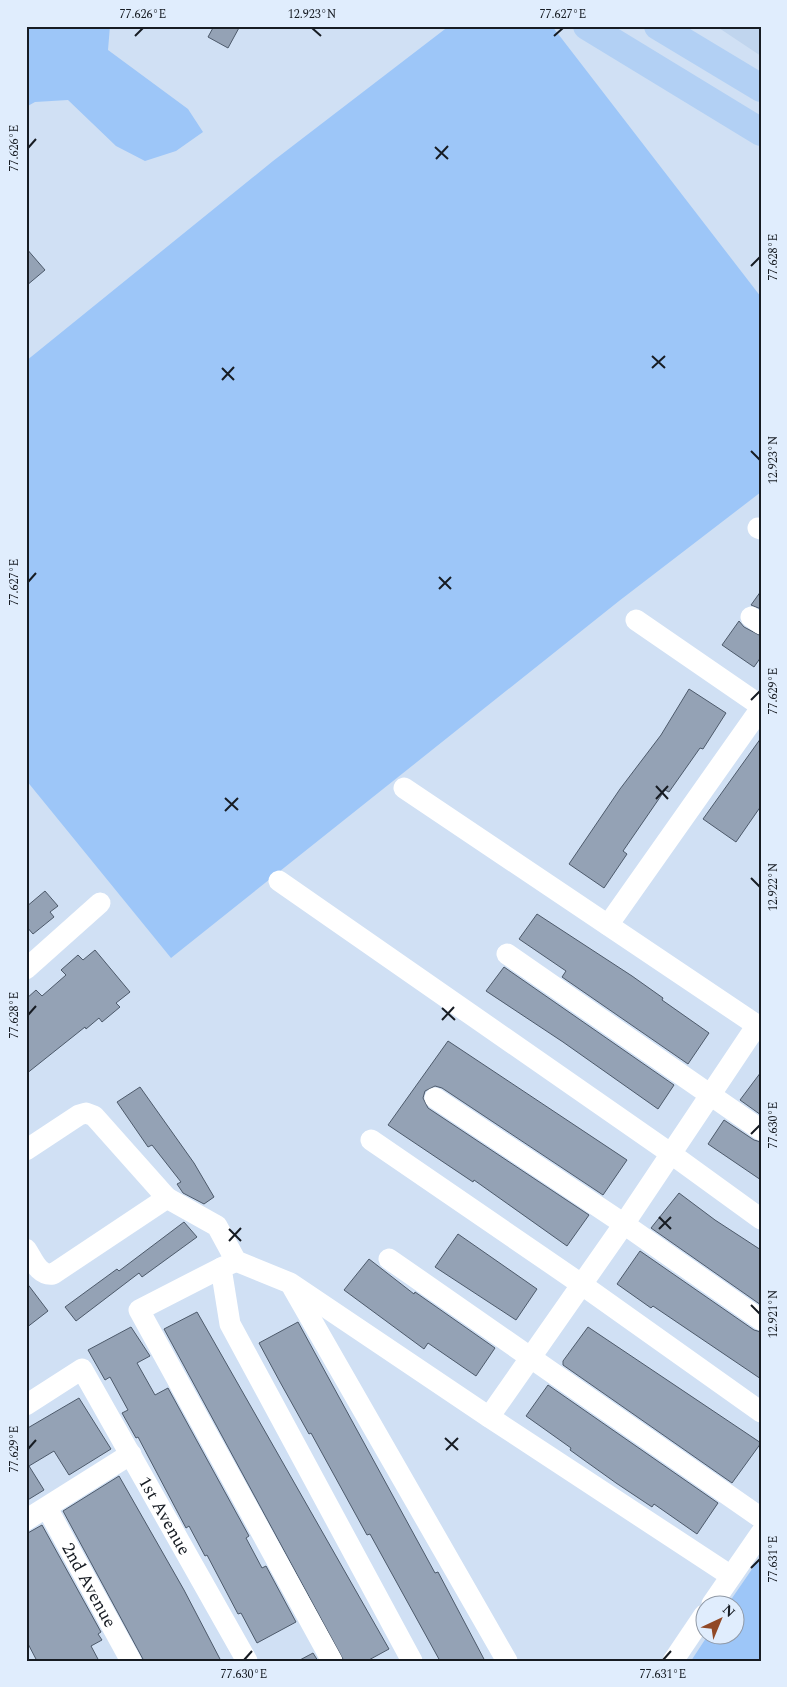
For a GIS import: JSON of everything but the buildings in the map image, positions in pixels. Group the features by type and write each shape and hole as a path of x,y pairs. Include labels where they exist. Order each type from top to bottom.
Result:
{"main road":[{"path":"587,26 761,132"},
{"path":"658,26 761,88"}],"street":[{"path":"608,925 761,707 636,620"},
{"path":"404,788 759,1027 710,1095 624,1224 529,1357 489,1417"},
{"path":"279,881 670,1153 761,1219"},
{"path":"26,969 100,903"},
{"path":"507,954 761,1130"},
{"path":"435,1098 624,1224 761,1320"},
{"path":"30,1140 79,1115 86,1113 94,1116 167,1198 217,1226 229,1264 230,1324 412,1661"},
{"path":"371,1140 581,1284 761,1412"},
{"path":"26,1248 40,1271 47,1275 53,1274 167,1198"},
{"path":"389,1259 761,1518"},
{"path":"332,1661 139,1310 229,1264 290,1283 731,1576"},
{"path":"290,1283 507,1661"},
{"name":"1st Avenue","path":"26,1405 82,1369 247,1661"},
{"path":"26,1520 131,1454"},
{"name":"2nd Avenue","path":"47,1508 131,1661"},
{"path":"719,1594 761,1533"},
{"path":"673,1661 694,1630"}],"shaded area":[{"path":"26,26 110,26 108,50 188,109 203,132 176,151 145,161 116,146 68,100 35,102 26,107"},
{"path":"449,26 552,26 761,297 761,492 619,601 171,958 26,780 26,361 273,161"},
{"path":"716,26 761,26 761,56"},
{"path":"761,1556 761,1661 691,1661 702,1644 744,1644 744,1594 735,1594"}]}
